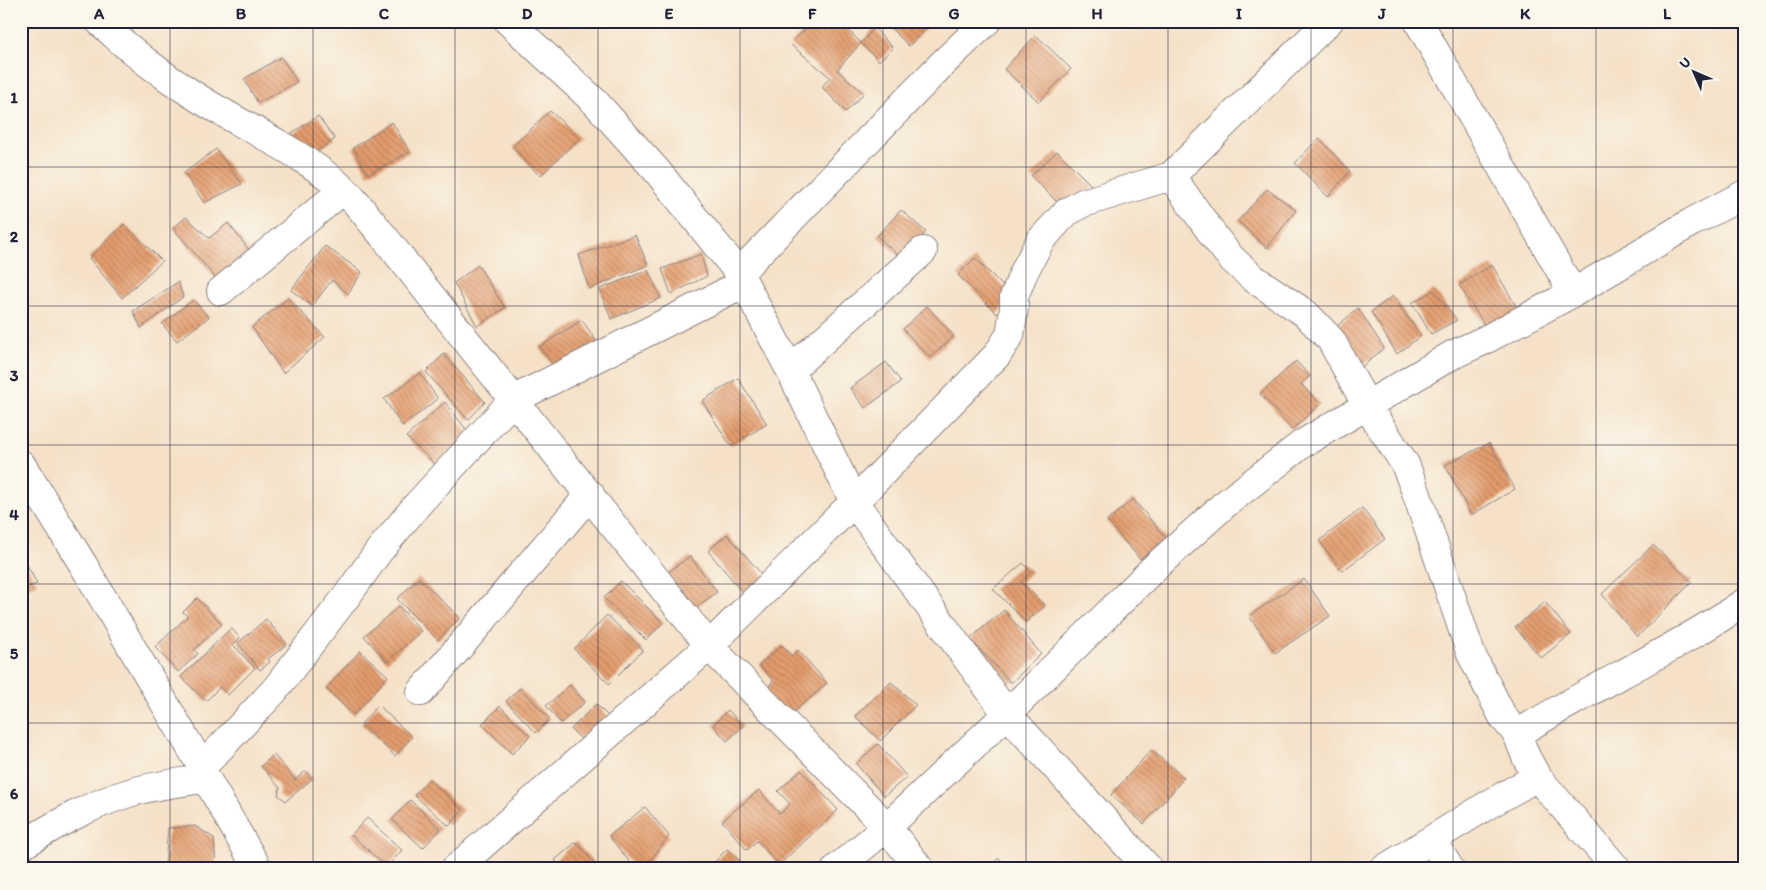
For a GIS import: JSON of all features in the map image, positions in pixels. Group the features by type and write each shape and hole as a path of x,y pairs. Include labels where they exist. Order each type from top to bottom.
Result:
{"street":[{"path":"99,21 149,65 196,96 279,144 343,190 385,238 709,646 887,827 920,869"},
{"path":"508,21 596,102 657,171 742,278 790,370 854,502 1007,714 1149,869"},
{"path":"21,846 87,808 131,792 204,773 274,691 416,505 513,400 742,278 942,64 987,21"},
{"path":"455,869 709,646 854,502 997,354 1010,335 1014,296 1023,274 1040,241 1067,212 1083,203 1171,176 1329,21"},
{"path":"1418,21 1573,293"},
{"path":"1171,176 1232,259 1253,278 1306,314 1331,340 1367,406 1405,464 1471,654 1503,717 1517,734 1526,757 1537,777 1617,869"},
{"path":"221,291 343,190"},
{"path":"836,869 887,827 1007,714 1154,568 1224,505 1302,444 1367,406 1388,391 1452,355 1573,293 1692,222 1745,194"},
{"path":"790,370 923,251"},
{"path":"21,464 89,574 258,869"},
{"path":"421,692 590,494"},
{"path":"1517,734 1745,602"},
{"path":"1384,869 1537,777"},
{"path":"1432,840 1450,869"}],"building":[{"path":"356,21 374,21 360,28"},
{"path":"814,21 839,21 861,43 837,70 864,93 846,112 822,87 830,77 790,44"},
{"path":"884,21 933,21 909,46"},
{"path":"874,28 893,48 879,61 861,43"},
{"path":"1036,35 1071,69 1039,102 1004,69"},
{"path":"281,57 297,82 258,103 244,79"},
{"path":"550,111 580,138 540,176 512,147"},
{"path":"318,116 335,139 310,156 283,139"},
{"path":"392,122 410,152 368,174 353,148"},
{"path":"1319,138 1350,171 1328,197 1295,163"},
{"path":"216,149 242,184 204,203 184,173"},
{"path":"1057,151 1093,187 1067,212 1031,176"},
{"path":"1267,189 1296,210 1267,248 1238,221"},
{"path":"901,210 926,232 902,259 877,236"},
{"path":"186,217 209,238 228,223 253,255 219,282 173,228"},
{"path":"124,224 162,261 122,298 89,258"},
{"path":"635,235 648,265 589,289 579,255"},
{"path":"325,246 362,272 348,294 332,280 312,306 291,290"},
{"path":"701,254 707,276 671,294 662,269"},
{"path":"975,258 1014,297 997,314 958,275"},
{"path":"478,265 505,308 477,326 454,283"},
{"path":"1492,265 1519,311 1491,335 1459,285"},
{"path":"648,270 661,298 611,319 600,289"},
{"path":"178,282 183,297 141,328 133,311"},
{"path":"1434,290 1457,320 1431,334 1412,303"},
{"path":"1393,296 1421,336 1397,354 1371,312"},
{"path":"288,298 325,337 283,373 252,327"},
{"path":"193,300 209,317 177,341 162,324"},
{"path":"927,306 954,336 930,358 903,329"},
{"path":"1358,308 1384,348 1362,367 1336,327"},
{"path":"582,320 601,348 558,372 539,347"},
{"path":"444,354 485,402 468,420 426,372"},
{"path":"1296,361 1310,376 1301,384 1320,404 1292,430 1260,394"},
{"path":"886,362 901,382 865,408 850,388"},
{"path":"420,373 438,399 402,426 384,399"},
{"path":"738,378 767,424 731,446 702,401"},
{"path":"445,402 472,437 437,466 406,437"},
{"path":"1489,443 1515,489 1471,515 1445,465"},
{"path":"1133,499 1167,539 1140,559 1107,521"},
{"path":"1362,508 1385,539 1342,571 1319,541"},
{"path":"727,534 765,578 745,595 708,551"},
{"path":"1653,545 1692,582 1637,637 1602,594"},
{"path":"21,553 37,584 21,589"},
{"path":"690,556 717,592 694,609 667,573"},
{"path":"1023,563 1031,572 1021,582 1045,606 1026,622 993,589"},
{"path":"419,578 460,618 438,640 397,599"},
{"path":"1304,579 1330,616 1275,653 1249,616"},
{"path":"621,581 663,623 646,640 604,598"},
{"path":"197,598 222,624 194,650 198,654 178,672 155,647 188,616 183,612"},
{"path":"1545,602 1571,634 1541,658 1515,627"},
{"path":"399,606 421,631 387,662 364,636"},
{"path":"1004,610 1041,654 1011,683 970,639"},
{"path":"607,615 643,650 609,684 574,649"},
{"path":"266,619 287,644 268,659 270,662 260,670 238,643"},
{"path":"231,628 240,638 233,645 255,668 228,695 220,687 206,701 181,677"},
{"path":"782,645 792,656 798,650 827,683 787,718 765,693 773,680 759,665"},
{"path":"360,651 388,676 354,715 326,689"},
{"path":"891,682 916,705 880,741 855,716"},
{"path":"570,685 585,702 561,723 546,706"},
{"path":"520,688 550,719 536,733 506,701"},
{"path":"596,704 613,721 588,746 571,729"},
{"path":"378,705 412,737 395,756 361,724"},
{"path":"500,706 530,736 512,754 482,724"},
{"path":"728,710 743,726 727,741 713,725"},
{"path":"878,744 907,777 884,796 856,764"},
{"path":"1151,750 1184,778 1144,824 1111,795"},
{"path":"274,755 295,780 306,771 312,779 286,801 278,795 280,788 261,766"},
{"path":"801,770 838,810 779,865 757,841 747,850 722,821 759,790 780,814 790,804 778,791"},
{"path":"429,779 463,810 449,826 414,795"},
{"path":"410,800 441,829 423,848 392,820"},
{"path":"645,807 669,836 644,869 635,869 609,836"},
{"path":"367,818 402,850 387,867 351,835"},
{"path":"195,826 214,838 216,869 181,869 165,866 168,828"},
{"path":"576,842 599,869 562,869 555,860"},
{"path":"727,849 747,867 745,869 709,868"},
{"path":"999,858 1009,869 987,869"}]}
